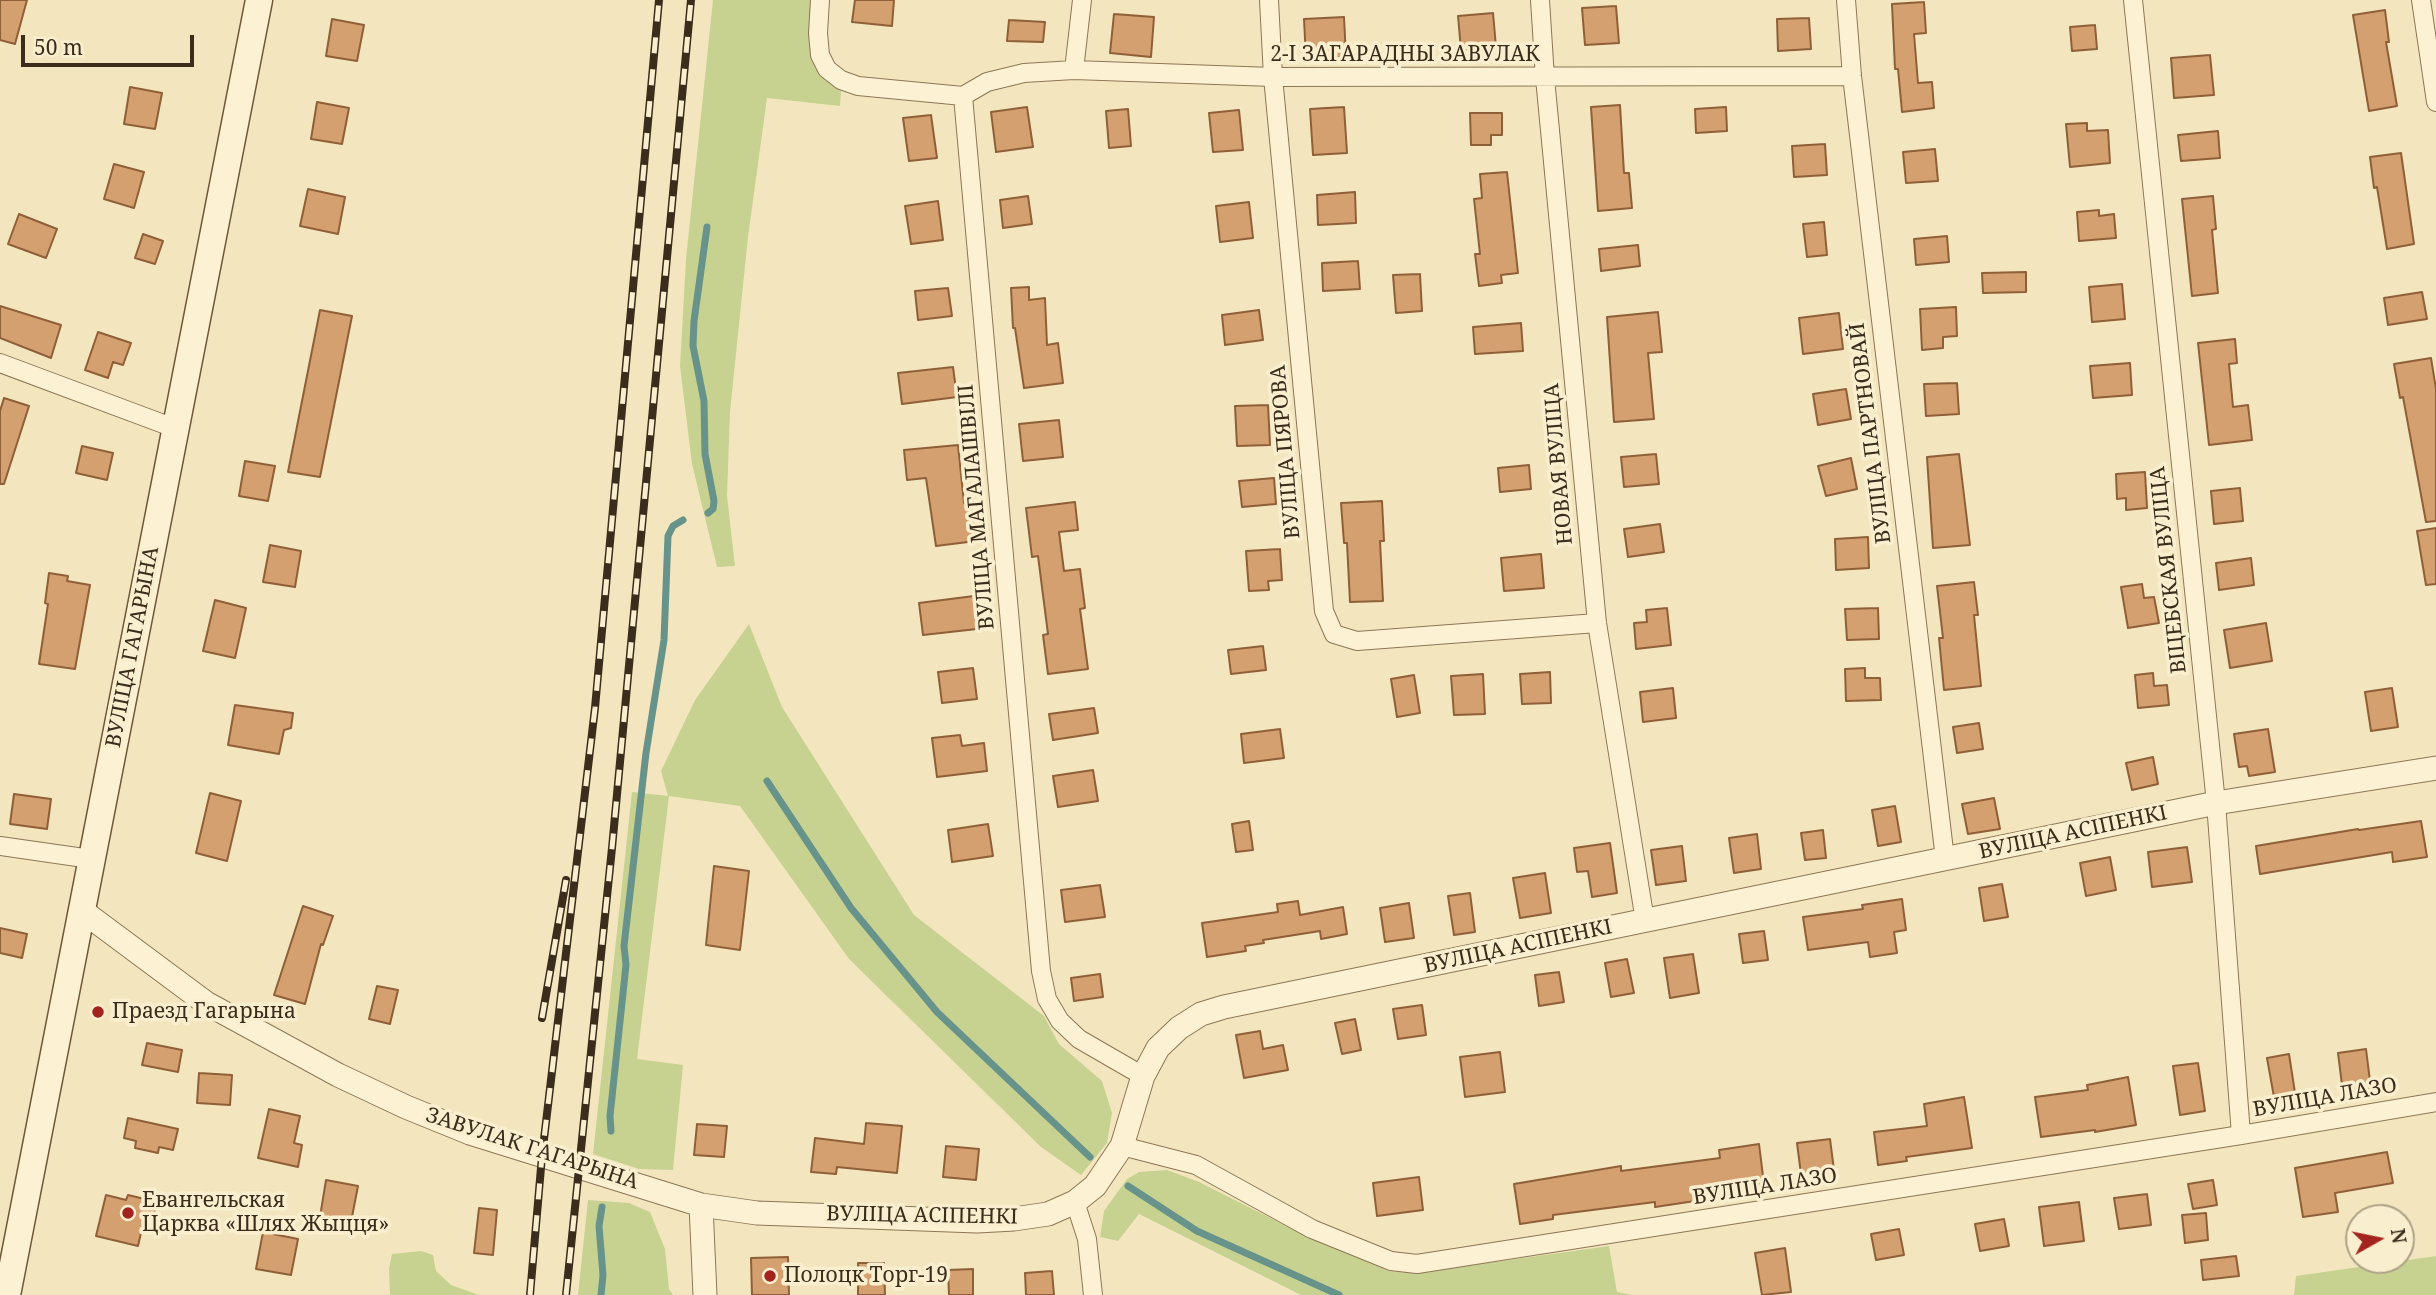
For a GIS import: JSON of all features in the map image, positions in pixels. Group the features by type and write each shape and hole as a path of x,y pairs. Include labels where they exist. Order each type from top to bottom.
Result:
{"main road":[{"name":"ВУЛІЦА ГАГАРЫНА","path":"7,1295 259,0"}],"street":[{"path":"820,0 820,55 827,69 841,80 858,86 963,96"},
{"path":"1074,70 1082,0"},
{"name":"ВУЛІЦА ПЯРОВА","path":"1269,0 1273,78 1324,611 1334,634 1357,641 1597,622"},
{"name":"НОВАЯ ВУЛІЦА","path":"1540,0 1545,78 1597,622 1645,921"},
{"name":"ВУЛІЦА ПАРТНОВАЙ","path":"1846,0 1852,76 1945,859"},
{"name":"ВІЦЕБСКАЯ ВУЛІЦА","path":"2133,0 2216,803 2241,1135"},
{"path":"2421,0 2436,102"},
{"name":"2-І ЗАГАРАДНЫ ЗАВУЛАК","path":"963,96 987,82 1024,73 1074,70 1273,78 1852,76"},
{"name":"ВУЛІЦА МАГАЛАШВІЛІ","path":"963,96 1041,971 1047,999 1060,1021 1079,1039 1143,1076"},
{"path":"0,363 177,429"},
{"name":"ВУЛІЦА АСІПЕНКІ","path":"701,1205 757,1213 977,1221 1048,1214 1075,1202 1095,1186 1122,1146 1143,1076 1158,1048 1179,1027 1200,1014 2216,803 2436,768"},
{"path":"0,846 91,859"},
{"name":"ЗАВУЛАК ГАГАРЫНА","path":"81,910 206,1003 338,1075 470,1133 701,1205"},
{"name":"ВУЛІЦА ЛАЗО","path":"1122,1146 1196,1165 1312,1229 1391,1261 1417,1264 2436,1102"},
{"path":"1075,1202 1087,1239 1093,1295"},
{"path":"701,1205 705,1295"}],"green space":[{"path":"713,0 814,0 812,58 819,73 841,90 840,106 767,98 748,237 730,412 727,496 735,566 717,567 692,464 680,366 686,259"},
{"path":"749,624 782,707 914,915 1044,1016 1059,1044 1102,1081 1112,1113 1107,1143 1081,1175 1041,1147 849,959 740,806 669,796 637,1059 683,1065 673,1170 639,1169 593,1154 632,792 668,796 661,771 695,700"},
{"path":"1167,1170 1199,1182 1308,1237 1389,1271 1416,1273 1609,1246 1617,1292 1632,1295 1301,1295 1139,1214 1118,1241 1100,1237 1104,1211 1127,1179 1139,1172"},
{"path":"588,1200 629,1203 650,1212 665,1249 669,1289 673,1295 578,1295"},
{"path":"421,1251 433,1255 436,1271 451,1285 479,1295 390,1295 389,1269 392,1254"},
{"path":"2436,1256 2436,1295 2294,1295 2296,1276 2345,1269 2345,1274 2415,1274 2415,1259"}],"building":[{"path":"0,0 27,0 15,44 0,40"},
{"path":"855,0 894,0 892,26 852,22"},
{"path":"1924,2 1926,33 1914,34 1918,83 1932,82 1934,108 1902,112 1898,69 1895,69 1892,4"},
{"path":"1616,6 1619,43 1585,45 1582,8"},
{"path":"2385,10 2389,42 2386,42 2397,106 2369,111 2353,15"},
{"path":"1493,13 1496,47 1461,50 1458,16"},
{"path":"1114,14 1154,17 1151,57 1110,53"},
{"path":"1344,17 1346,57 1306,59 1304,19"},
{"path":"1809,18 1811,49 1778,51 1777,19"},
{"path":"332,19 364,25 357,61 326,56"},
{"path":"1009,20 1045,22 1043,42 1007,41"},
{"path":"2095,25 2097,49 2072,51 2070,27"},
{"path":"2210,55 2214,95 2174,98 2171,58"},
{"path":"130,87 162,93 155,129 124,124"},
{"path":"317,102 349,108 342,144 311,139"},
{"path":"1620,105 1624,173 1629,173 1632,208 1598,211 1591,107"},
{"path":"1027,107 1033,147 996,152 991,112"},
{"path":"1344,107 1347,153 1313,155 1310,109"},
{"path":"1726,107 1727,131 1696,133 1695,109"},
{"path":"1128,109 1131,146 1109,148 1106,111"},
{"path":"1239,110 1243,150 1213,152 1209,113"},
{"path":"1470,113 1502,113 1502,135 1491,135 1491,145 1471,145"},
{"path":"931,115 937,158 909,161 903,118"},
{"path":"2087,123 2087,131 2108,130 2110,163 2070,167 2066,124"},
{"path":"2218,131 2220,158 2181,161 2178,135"},
{"path":"1825,144 1827,175 1794,177 1792,146"},
{"path":"1935,149 1938,181 1906,183 1903,152"},
{"path":"2401,153 2414,244 2387,249 2370,157"},
{"path":"114,164 144,172 134,208 104,199"},
{"path":"1507,172 1518,273 1501,275 1502,283 1479,286 1475,254 1480,254 1474,199 1482,198 1480,174"},
{"path":"308,189 345,197 338,234 300,226"},
{"path":"1355,192 1356,223 1318,225 1317,195"},
{"path":"1028,196 1032,224 1003,228 1000,200"},
{"path":"2213,196 2216,229 2212,230 2218,293 2192,296 2182,199"},
{"path":"938,201 943,240 911,244 905,206"},
{"path":"1249,202 1253,238 1220,242 1216,206"},
{"path":"2099,210 2099,216 2114,214 2116,238 2079,241 2077,212"},
{"path":"19,214 57,229 46,258 8,244"},
{"path":"1824,222 1827,255 1807,257 1803,224"},
{"path":"143,234 163,241 155,264 135,258"},
{"path":"1947,236 1949,262 1916,265 1914,239"},
{"path":"1638,245 1640,266 1601,271 1599,249"},
{"path":"1358,261 1360,289 1323,291 1322,263"},
{"path":"2026,272 2026,292 1983,293 1982,273"},
{"path":"1420,274 1422,311 1396,313 1393,275"},
{"path":"2122,284 2125,319 2092,322 2089,287"},
{"path":"1029,287 1029,300 1045,298 1047,345 1058,343 1063,383 1024,388 1013,328 1011,288"},
{"path":"948,288 952,316 918,320 915,291"},
{"path":"2422,292 2427,319 2388,325 2384,298"},
{"path":"0,306 61,325 51,358 0,338"},
{"path":"1956,307 1957,336 1943,337 1943,348 1922,350 1920,309"},
{"path":"320,310 352,316 320,477 288,472"},
{"path":"1259,310 1263,340 1225,345 1222,315"},
{"path":"1658,312 1662,352 1648,353 1654,419 1614,422 1607,317"},
{"path":"1839,313 1843,349 1803,354 1799,318"},
{"path":"1521,323 1523,351 1475,354 1473,327"},
{"path":"98,332 131,343 123,365 113,362 108,378 85,370"},
{"path":"2235,339 2237,363 2229,364 2233,407 2248,405 2252,440 2209,445 2198,343"},
{"path":"2431,358 2436,389 2436,521 2426,522 2403,397 2400,398 2394,364"},
{"path":"2130,363 2132,395 2093,398 2090,366"},
{"path":"953,367 957,397 902,404 898,373"},
{"path":"1957,383 1959,414 1926,416 1924,384"},
{"path":"1846,389 1851,419 1818,425 1813,394"},
{"path":"4,398 29,406 4,484 0,484 0,411"},
{"path":"1268,405 1270,445 1237,446 1235,406"},
{"path":"1059,420 1063,457 1023,461 1019,424"},
{"path":"958,445 964,503 970,502 976,541 936,546 926,478 907,480 904,450"},
{"path":"82,446 113,453 107,480 76,473"},
{"path":"1656,454 1659,484 1624,487 1621,457"},
{"path":"1959,454 1970,545 1933,548 1927,457"},
{"path":"1851,458 1857,489 1826,496 1818,466"},
{"path":"245,461 275,466 268,501 239,496"},
{"path":"1529,465 1531,489 1500,492 1498,468"},
{"path":"2145,472 2147,508 2126,510 2126,498 2117,499 2116,474"},
{"path":"1274,478 1276,504 1242,507 1239,481"},
{"path":"2240,488 2243,521 2214,524 2211,491"},
{"path":"1382,501 1384,541 1380,541 1383,601 1350,602 1347,543 1344,543 1341,503"},
{"path":"1075,502 1078,530 1059,532 1064,571 1080,569 1085,608 1080,609 1088,669 1048,674 1043,635 1048,634 1038,556 1032,557 1026,508"},
{"path":"1660,524 1664,552 1628,557 1624,529"},
{"path":"2436,528 2436,584 2426,585 2417,531"},
{"path":"1868,537 1869,568 1836,570 1835,539"},
{"path":"270,545 301,551 295,587 263,582"},
{"path":"1280,549 1282,580 1268,581 1269,590 1249,591 1246,551"},
{"path":"1541,554 1544,588 1504,591 1501,558"},
{"path":"2251,558 2254,585 2219,590 2216,563"},
{"path":"49,573 68,576 67,581 90,585 75,669 39,664 48,604 45,603"},
{"path":"1974,582 1978,615 1974,615 1981,686 1944,690 1939,638 1943,638 1937,586"},
{"path":"2142,584 2144,598 2154,597 2159,623 2128,628 2121,587"},
{"path":"974,596 977,629 923,635 919,603"},
{"path":"215,600 246,608 235,658 203,651"},
{"path":"1667,608 1671,645 1636,649 1634,623 1647,622 1646,610"},
{"path":"1878,608 1879,639 1847,640 1845,609"},
{"path":"2266,623 2272,661 2230,668 2224,630"},
{"path":"1263,646 1266,670 1231,674 1228,650"},
{"path":"973,668 977,699 942,703 938,672"},
{"path":"1865,668 1865,678 1880,678 1881,700 1846,701 1845,669"},
{"path":"1550,672 1551,703 1522,704 1520,674"},
{"path":"2153,673 2154,686 2167,685 2169,705 2138,708 2135,675"},
{"path":"1483,674 1485,714 1454,715 1451,676"},
{"path":"1414,675 1420,713 1397,717 1391,679"},
{"path":"1673,688 1676,718 1643,722 1640,692"},
{"path":"2392,688 2398,727 2371,731 2365,692"},
{"path":"235,705 293,713 291,728 284,730 279,754 228,745"},
{"path":"1094,708 1098,733 1053,740 1049,714"},
{"path":"1979,723 1983,749 1957,753 1953,727"},
{"path":"1280,729 1284,758 1244,763 1241,734"},
{"path":"2268,729 2275,772 2249,776 2247,766 2239,767 2234,734"},
{"path":"960,735 962,746 984,743 987,771 937,777 932,738"},
{"path":"2153,757 2158,784 2132,790 2126,763"},
{"path":"1093,770 1098,801 1058,807 1053,776"},
{"path":"210,793 241,801 227,861 196,853"},
{"path":"14,794 51,799 47,829 10,824"},
{"path":"1994,798 2000,829 1968,834 1962,804"},
{"path":"1895,806 1901,842 1878,846 1872,810"},
{"path":"1249,821 1253,850 1236,852 1232,824"},
{"path":"2421,821 2427,857 2393,862 2392,852 2260,874 2256,846"},
{"path":"988,824 993,856 952,862 948,830"},
{"path":"1823,830 1826,858 1805,860 1801,833"},
{"path":"1757,834 1761,869 1734,873 1729,838"},
{"path":"1610,843 1617,893 1592,897 1588,871 1577,872 1574,848"},
{"path":"1682,846 1686,881 1656,885 1651,850"},
{"path":"2187,847 2192,882 2152,887 2148,852"},
{"path":"2110,857 2116,890 2086,896 2080,863"},
{"path":"714,866 749,871 740,950 706,945"},
{"path":"1545,873 1551,913 1520,918 1513,878"},
{"path":"2002,884 2008,917 1984,921 1979,888"},
{"path":"1100,885 1105,917 1065,922 1061,890"},
{"path":"1470,893 1475,932 1454,935 1448,896"},
{"path":"1902,899 1906,930 1894,932 1897,953 1870,957 1868,942 1808,950 1803,917 1863,909 1862,905"},
{"path":"1298,901 1300,915 1343,907 1347,934 1321,939 1320,931 1263,940 1264,943 1245,946 1246,951 1207,957 1202,923 1278,912 1277,904"},
{"path":"1409,903 1414,938 1385,942 1380,908"},
{"path":"303,906 333,916 323,945 321,944 305,1004 274,995"},
{"path":"0,928 27,934 22,958 0,953"},
{"path":"1764,931 1768,960 1743,963 1739,934"},
{"path":"1693,954 1699,993 1670,998 1664,958"},
{"path":"1627,959 1634,993 1611,997 1605,963"},
{"path":"1559,972 1564,1002 1539,1006 1535,975"},
{"path":"1100,974 1103,997 1074,1001 1071,978"},
{"path":"377,986 398,990 390,1024 369,1019"},
{"path":"1422,1005 1426,1035 1398,1039 1393,1009"},
{"path":"1355,1019 1361,1050 1342,1054 1335,1023"},
{"path":"1260,1031 1263,1049 1283,1045 1288,1070 1244,1078 1236,1035"},
{"path":"147,1043 182,1050 178,1072 142,1065"},
{"path":"2366,1049 2371,1089 2343,1093 2338,1053"},
{"path":"1500,1052 1505,1092 1465,1097 1460,1057"},
{"path":"2289,1054 2295,1093 2274,1097 2267,1058"},
{"path":"2198,1063 2205,1111 2180,1115 2173,1066"},
{"path":"199,1073 232,1075 230,1105 197,1103"},
{"path":"2128,1077 2136,1125 2041,1137 2035,1097 2088,1090 2087,1085"},
{"path":"1964,1097 1972,1148 1906,1157 1907,1161 1878,1165 1874,1132 1927,1126 1924,1104"},
{"path":"269,1109 300,1116 294,1143 302,1145 298,1167 258,1158"},
{"path":"128,1118 178,1129 173,1150 159,1147 158,1153 135,1148 136,1141 124,1138"},
{"path":"866,1123 902,1126 897,1173 837,1167 836,1174 811,1172 815,1138 864,1144"},
{"path":"697,1124 727,1126 724,1157 694,1155"},
{"path":"1830,1139 1834,1170 1801,1174 1797,1143"},
{"path":"1759,1144 1764,1184 1694,1193 1695,1201 1655,1207 1655,1202 1553,1215 1553,1219 1520,1224 1514,1184 1621,1166 1621,1171 1720,1158 1719,1150"},
{"path":"946,1146 979,1149 976,1180 943,1177"},
{"path":"2387,1152 2393,1183 2335,1193 2338,1212 2303,1217 2295,1168"},
{"path":"1419,1177 1423,1210 1377,1216 1373,1183"},
{"path":"326,1180 358,1186 351,1222 320,1217"},
{"path":"2213,1180 2217,1205 2193,1209 2188,1184"},
{"path":"2147,1194 2151,1225 2119,1229 2114,1198"},
{"name":"Евангельская Царква «Шлях Жыцця»","path":"106,1195 126,1200 128,1195 157,1202 151,1226 143,1224 138,1246 96,1236"},
{"path":"2079,1202 2084,1241 2044,1246 2039,1207"},
{"path":"479,1208 497,1210 493,1255 474,1253"},
{"path":"2206,1213 2208,1240 2185,1243 2182,1215"},
{"path":"2004,1219 2009,1246 1980,1251 1975,1224"},
{"path":"1899,1229 1904,1255 1876,1260 1871,1234"},
{"path":"263,1232 298,1239 291,1275 256,1269"},
{"path":"1785,1248 1791,1292 1762,1295 1755,1253"},
{"path":"2236,1256 2239,1276 2203,1280 2201,1260"},
{"name":"Полоцк Торг-19","path":"788,1257 789,1295 752,1295 751,1258"},
{"path":"858,1263 884,1263 885,1295 858,1295"},
{"path":"973,1269 973,1295 949,1295 948,1270"},
{"path":"1052,1271 1054,1295 1026,1295 1025,1273"}],"waterway":[{"path":"707,227 693,346 704,401 705,454 714,501 713,509 708,513"},
{"path":"611,1131 610,1116 626,965 624,946 646,753 664,640 668,536 673,526 683,520"},
{"path":"767,781 851,908 937,1012 1090,1157"},
{"path":"1128,1186 1197,1231 1339,1295"},
{"path":"601,1295 603,1275 599,1226 602,1207"}],"railway":[{"path":"530,1295 542,1156 595,708 659,0"},
{"path":"566,1295 612,848 691,0"},
{"path":"542,1018 566,880"}],"place":[{"name":"Праезд Гагарына","path":"98,1012"},
{"name":"Евангельская Царква «Шлях Жыцця»","path":"128,1213"},
{"name":"Полоцк Торг-19","path":"770,1276"}]}
